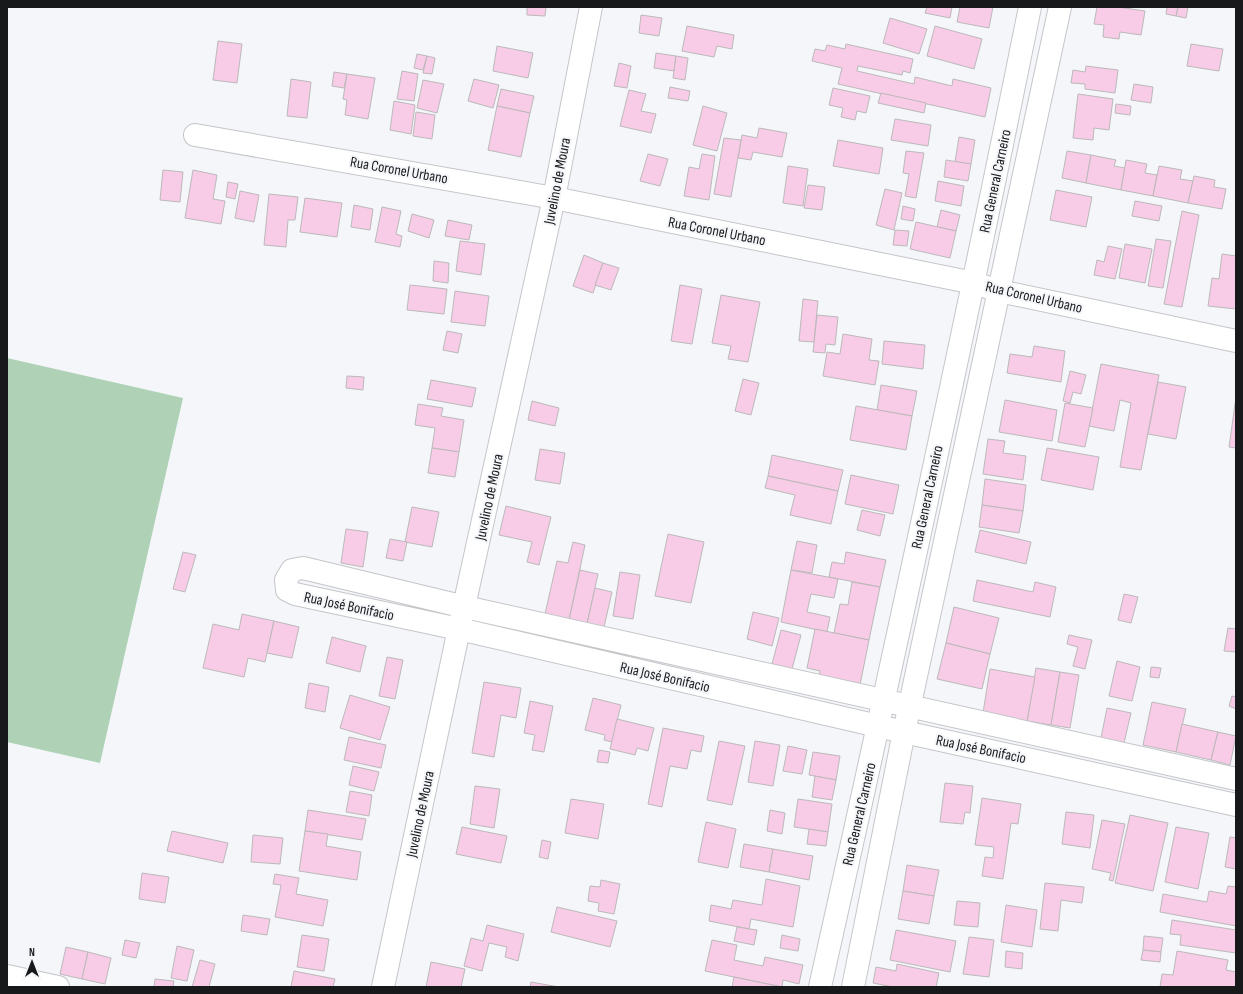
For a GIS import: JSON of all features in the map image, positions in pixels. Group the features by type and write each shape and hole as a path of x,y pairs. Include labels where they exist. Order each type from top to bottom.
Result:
{"street":[{"name":"Juvelino de Moura","path":"383,987 459,629 554,198 591,7"},
{"name":"Rua General Carneiro","path":"820,987 879,726 974,283 1030,7"},
{"name":"Rua General Carneiro","path":"853,987 904,732 1060,7"},
{"path":"1013,93 1040,99"},
{"name":"Rua Coronel Urbano","path":"195,135 554,198 974,283 999,291 1236,341"},
{"path":"992,197 1017,204"},
{"path":"949,399 974,408"},
{"path":"924,513 950,522"},
{"name":"Rua José Bonifacio","path":"1236,779 465,606 303,568 292,570 286,580 287,590 295,594 459,629 904,732 1236,805"},
{"path":"901,621 927,628"},
{"path":"855,832 882,840"},
{"path":"833,930 862,939"},
{"path":"7,976 58,987"}],"green space":[{"path":"7,358 183,398 100,763 7,742"}],"building":[{"path":"527,7 546,7 545,16 527,15"},
{"path":"927,7 952,7 950,18 925,13"},
{"path":"960,7 993,7 989,28 957,22"},
{"path":"1097,7 1118,7 1145,11 1141,35 1120,32 1119,39 1103,37 1104,25 1094,24"},
{"path":"1167,7 1178,7 1176,16 1166,14"},
{"path":"1178,7 1188,7 1186,18 1176,16"},
{"path":"641,15 662,18 659,36 639,33"},
{"path":"890,18 927,29 919,54 883,43"},
{"path":"687,26 734,35 732,49 717,46 714,57 682,51"},
{"path":"935,26 982,39 974,69 927,56"},
{"path":"218,41 242,44 237,83 213,80"},
{"path":"846,44 913,59 910,73 903,71 902,75 858,66 857,71 914,84 915,77 952,86 953,79 991,88 985,117 838,84 842,68 812,61 815,49 825,51 827,45 845,49"},
{"path":"1191,44 1223,49 1219,71 1187,66"},
{"path":"497,46 533,53 528,78 493,71"},
{"path":"656,53 676,56 674,71 654,68"},
{"path":"417,54 427,56 423,70 414,68"},
{"path":"427,56 435,58 432,74 423,73"},
{"path":"676,56 688,58 685,80 673,78"},
{"path":"619,63 631,66 627,88 614,86"},
{"path":"1086,66 1118,70 1115,93 1085,89 1085,84 1071,83 1073,70 1085,72"},
{"path":"402,71 418,74 414,101 397,99"},
{"path":"334,72 347,74 344,88 332,86"},
{"path":"347,74 375,78 368,119 345,115 347,100 343,99"},
{"path":"291,79 311,82 307,118 287,116"},
{"path":"474,79 499,85 493,108 468,101"},
{"path":"423,80 444,84 437,113 417,108"},
{"path":"1134,84 1153,87 1151,103 1131,100"},
{"path":"670,87 690,91 688,101 668,98"},
{"path":"833,88 870,96 866,113 857,111 855,120 841,117 843,108 829,105"},
{"path":"501,89 534,96 530,113 497,106"},
{"path":"629,90 646,94 641,111 656,114 651,133 620,126"},
{"path":"881,93 926,103 924,113 878,103"},
{"path":"1078,94 1113,99 1109,130 1094,128 1093,140 1073,138"},
{"path":"394,101 415,105 411,134 390,130"},
{"path":"1116,104 1131,106 1130,115 1115,113"},
{"path":"497,106 530,113 521,157 488,150"},
{"path":"703,106 727,113 717,151 693,145"},
{"path":"416,112 435,115 432,139 413,136"},
{"path":"895,119 931,125 928,146 891,140"},
{"path":"759,128 787,133 782,157 753,152 751,160 738,158 742,135 757,138"},
{"path":"959,137 975,140 971,164 955,162"},
{"path":"724,138 741,140 731,197 714,194"},
{"path":"838,140 883,148 879,174 833,166"},
{"path":"906,151 924,153 916,198 905,196 909,174 903,173"},
{"path":"1067,151 1091,155 1086,183 1062,178"},
{"path":"648,154 668,159 660,186 640,181"},
{"path":"702,154 715,156 709,200 684,196 689,167 699,169"},
{"path":"1091,155 1116,160 1114,166 1125,168 1121,190 1086,183"},
{"path":"946,160 971,164 968,181 944,177"},
{"path":"1126,160 1147,164 1145,173 1157,175 1153,196 1121,190"},
{"path":"788,166 808,169 803,206 783,203"},
{"path":"1159,166 1182,170 1180,179 1193,181 1188,203 1153,196"},
{"path":"163,170 183,172 180,202 160,200"},
{"path":"193,170 217,175 213,199 225,201 221,224 185,218"},
{"path":"1194,176 1215,180 1214,187 1226,189 1222,209 1188,203"},
{"path":"938,181 964,186 961,206 935,201"},
{"path":"228,182 238,184 235,199 226,197"},
{"path":"808,185 825,187 822,210 804,208"},
{"path":"885,189 902,193 894,230 876,225"},
{"path":"1056,190 1092,197 1086,227 1050,220"},
{"path":"240,191 259,195 254,222 235,218"},
{"path":"269,194 298,197 295,220 288,220 286,247 264,245"},
{"path":"305,198 342,203 337,237 300,232"},
{"path":"1135,201 1162,206 1159,221 1132,216"},
{"path":"354,205 373,209 370,230 351,227"},
{"path":"903,206 915,209 913,221 901,219"},
{"path":"382,207 401,211 396,234 402,236 400,247 375,242"},
{"path":"941,210 960,215 956,231 937,227"},
{"path":"1182,211 1199,215 1182,307 1164,304"},
{"path":"412,214 434,220 429,238 408,231"},
{"path":"448,220 472,225 469,240 445,236"},
{"path":"916,222 956,231 950,258 910,249"},
{"path":"895,230 909,231 907,246 893,245"},
{"path":"1156,239 1171,241 1163,288 1148,286"},
{"path":"460,241 485,244 481,275 456,271"},
{"path":"1125,244 1152,249 1145,283 1119,278"},
{"path":"1108,246 1122,249 1115,279 1094,275 1097,260 1104,262"},
{"path":"1222,254 1236,256 1236,309 1208,306 1212,278 1219,279"},
{"path":"584,255 603,263 593,293 573,286"},
{"path":"434,261 449,263 448,283 433,281"},
{"path":"603,263 619,268 611,290 595,285"},
{"path":"410,285 447,289 444,314 407,310"},
{"path":"680,285 702,289 692,344 671,341"},
{"path":"455,291 489,296 485,326 451,322"},
{"path":"721,295 760,302 748,362 728,359 731,346 712,343"},
{"path":"803,299 818,301 814,342 799,341"},
{"path":"817,315 838,317 835,345 826,344 825,353 813,352"},
{"path":"447,331 462,334 458,353 443,350"},
{"path":"843,334 872,339 869,360 879,361 875,385 823,376 827,352 840,354"},
{"path":"884,341 925,345 923,369 882,364"},
{"path":"1034,346 1065,351 1061,382 1007,373 1010,354 1032,357"},
{"path":"1101,364 1159,375 1141,470 1120,467 1131,403 1120,400 1114,431 1089,426"},
{"path":"1070,371 1086,375 1081,394 1073,392 1070,403 1063,401"},
{"path":"347,376 364,377 363,390 346,388"},
{"path":"743,379 759,383 751,415 735,411"},
{"path":"431,380 476,388 472,407 427,399"},
{"path":"1158,382 1186,387 1176,439 1148,434"},
{"path":"881,385 917,391 912,416 877,410"},
{"path":"1236,397 1236,448 1229,447"},
{"path":"1005,400 1057,410 1052,441 999,432"},
{"path":"532,401 559,408 555,426 528,420"},
{"path":"1065,403 1093,408 1085,447 1058,442"},
{"path":"418,404 443,408 441,416 464,420 459,452 432,448 435,428 415,425"},
{"path":"856,406 912,416 906,450 850,440"},
{"path":"988,439 1005,441 1003,453 1026,456 1023,480 983,474"},
{"path":"432,448 459,452 455,477 428,473"},
{"path":"1047,448 1099,457 1093,490 1041,480"},
{"path":"540,449 565,453 560,484 535,480"},
{"path":"772,455 843,470 838,491 768,476"},
{"path":"851,475 899,485 893,514 845,504"},
{"path":"768,476 838,491 831,524 790,515 795,495 765,488"},
{"path":"985,479 1026,485 1023,511 982,505"},
{"path":"982,505 1023,511 1019,533 979,527"},
{"path":"506,506 551,517 539,565 527,562 532,542 499,535"},
{"path":"412,507 439,512 432,547 405,542"},
{"path":"862,510 885,515 880,536 857,530"},
{"path":"346,529 368,532 363,567 341,563"},
{"path":"980,530 1031,542 1026,564 975,552"},
{"path":"668,534 704,542 691,603 655,596"},
{"path":"390,539 407,542 403,561 386,558"},
{"path":"797,541 817,545 812,573 791,570"},
{"path":"573,542 585,545 569,620 545,614 557,561 568,563"},
{"path":"183,552 196,555 185,592 173,589"},
{"path":"846,552 886,560 880,587 829,577 832,562 844,564"},
{"path":"580,570 598,574 587,624 569,620"},
{"path":"791,570 838,579 834,598 811,594 807,612 830,617 827,632 781,622"},
{"path":"620,572 640,575 633,619 613,616"},
{"path":"977,580 1033,592 1035,582 1056,587 1050,617 973,601"},
{"path":"852,582 880,587 869,640 834,633 840,604 848,605"},
{"path":"595,588 612,592 604,627 587,624"},
{"path":"1124,594 1138,597 1131,623 1118,620"},
{"path":"954,607 999,618 990,654 946,643"},
{"path":"753,612 779,618 772,646 747,639"},
{"path":"242,614 274,621 265,662 248,658 244,677 203,668 213,624 239,630"},
{"path":"274,621 299,627 292,658 267,653"},
{"path":"1228,628 1236,629 1236,652 1224,651"},
{"path":"815,629 869,640 860,685 819,677 820,671 807,668"},
{"path":"781,630 801,635 792,669 772,664"},
{"path":"1069,635 1092,640 1085,669 1073,666 1078,647 1067,644"},
{"path":"332,637 366,646 360,672 326,663"},
{"path":"946,643 990,654 982,689 937,679"},
{"path":"387,657 403,660 395,699 379,696"},
{"path":"1117,661 1140,667 1132,701 1109,696"},
{"path":"1151,667 1161,668 1159,678 1150,677"},
{"path":"1036,668 1060,672 1051,725 1027,721"},
{"path":"990,669 1035,677 1027,721 983,713"},
{"path":"1060,672 1079,675 1070,728 1051,725"},
{"path":"484,682 521,688 516,718 501,715 494,757 472,753"},
{"path":"309,683 329,687 325,712 305,708"},
{"path":"350,695 390,707 380,740 340,728"},
{"path":"1232,696 1236,697 1236,709 1229,706"},
{"path":"593,698 621,705 612,742 604,740 605,735 585,730"},
{"path":"530,701 553,706 544,752 532,750 535,735 524,733"},
{"path":"1152,702 1186,709 1176,752 1143,745"},
{"path":"1107,708 1131,713 1124,743 1101,738"},
{"path":"617,719 654,728 648,751 637,748 635,755 610,749"},
{"path":"1182,724 1218,732 1211,760 1176,752"},
{"path":"663,728 704,736 701,752 691,750 687,769 670,766 662,807 648,804"},
{"path":"1218,732 1236,736 1230,765 1211,760"},
{"path":"349,737 386,745 381,768 344,760"},
{"path":"719,741 745,746 732,805 707,800"},
{"path":"755,741 780,745 773,786 748,782"},
{"path":"788,746 807,750 802,774 783,771"},
{"path":"599,750 610,752 608,763 597,762"},
{"path":"813,752 840,756 836,780 809,775"},
{"path":"353,766 379,772 374,791 349,785"},
{"path":"815,776 836,780 832,800 812,797"},
{"path":"945,783 973,786 970,813 965,812 963,824 940,822"},
{"path":"475,786 500,789 494,828 470,824"},
{"path":"350,791 372,795 369,816 346,812"},
{"path":"982,798 1021,804 1018,824 1011,823 1003,879 982,876 985,857 993,858 994,847 975,845"},
{"path":"571,799 604,804 598,839 565,833"},
{"path":"798,799 832,804 828,832 794,827"},
{"path":"308,810 366,819 362,840 305,831"},
{"path":"770,810 785,813 782,834 767,831"},
{"path":"1066,812 1094,815 1090,848 1062,844"},
{"path":"1130,815 1168,823 1153,891 1115,883"},
{"path":"1102,820 1125,824 1113,881 1109,880 1111,873 1092,869"},
{"path":"706,822 736,829 728,868 698,862"},
{"path":"462,827 507,836 501,863 456,854"},
{"path":"1176,827 1209,833 1198,889 1165,882"},
{"path":"809,829 828,832 826,846 807,844"},
{"path":"172,831 228,843 223,863 167,851"},
{"path":"305,831 328,834 326,846 361,852 357,880 299,871"},
{"path":"253,835 283,838 280,864 251,862"},
{"path":"1230,837 1236,838 1236,869 1225,867"},
{"path":"542,840 551,842 548,859 539,857"},
{"path":"744,844 773,849 769,872 740,867"},
{"path":"773,849 813,856 809,880 769,872"},
{"path":"907,865 939,870 934,896 903,891"},
{"path":"142,873 169,877 165,903 139,899"},
{"path":"275,874 299,878 296,894 328,900 323,926 275,917 281,885 273,884"},
{"path":"766,879 800,886 793,927 751,919 749,929 709,921 711,905 731,909 733,900 762,905"},
{"path":"601,880 620,884 614,914 598,911 599,903 588,901 590,886 600,887"},
{"path":"1045,883 1084,887 1082,903 1061,900 1058,931 1040,929"},
{"path":"1228,886 1236,887 1236,926 1160,912 1163,894 1207,902 1209,891 1226,894"},
{"path":"903,891 934,896 929,924 898,919"},
{"path":"957,901 980,903 978,927 954,925"},
{"path":"1006,905 1037,910 1032,947 1001,942"},
{"path":"557,907 617,921 610,947 551,932"},
{"path":"243,915 270,919 267,935 241,931"},
{"path":"1172,920 1236,930 1236,953 1180,945 1181,935 1170,934"},
{"path":"487,925 524,934 518,961 505,957 507,947 489,943 482,971 464,966 471,938 483,941"},
{"path":"737,927 757,930 754,945 734,941"},
{"path":"896,930 956,941 950,972 890,960"},
{"path":"302,935 329,939 324,971 297,967"},
{"path":"782,935 800,939 798,951 780,948"},
{"path":"1144,936 1163,938 1161,952 1143,950"},
{"path":"969,937 994,940 989,977 963,974"},
{"path":"125,940 140,943 136,958 122,955"},
{"path":"712,940 737,945 734,960 763,966 765,957 803,965 799,984 783,980 782,987 705,971"},
{"path":"177,946 194,950 187,981 171,978"},
{"path":"66,947 88,952 82,979 60,974"},
{"path":"1143,950 1161,952 1160,962 1141,960"},
{"path":"1006,951 1023,953 1022,969 1005,967"},
{"path":"1177,951 1228,960 1226,970 1236,972 1236,987 1160,987 1162,974 1173,975"},
{"path":"88,952 111,958 105,984 82,979"},
{"path":"200,960 215,964 209,987 192,987"},
{"path":"431,962 465,969 461,987 426,987"},
{"path":"897,964 939,973 936,987 893,987 873,983 876,967 896,971"},
{"path":"294,971 335,979 333,987 291,987"},
{"path":"734,977 782,987 732,987"},
{"path":"155,979 174,981 173,987 154,987"},
{"path":"531,982 559,987 530,987"}]}
